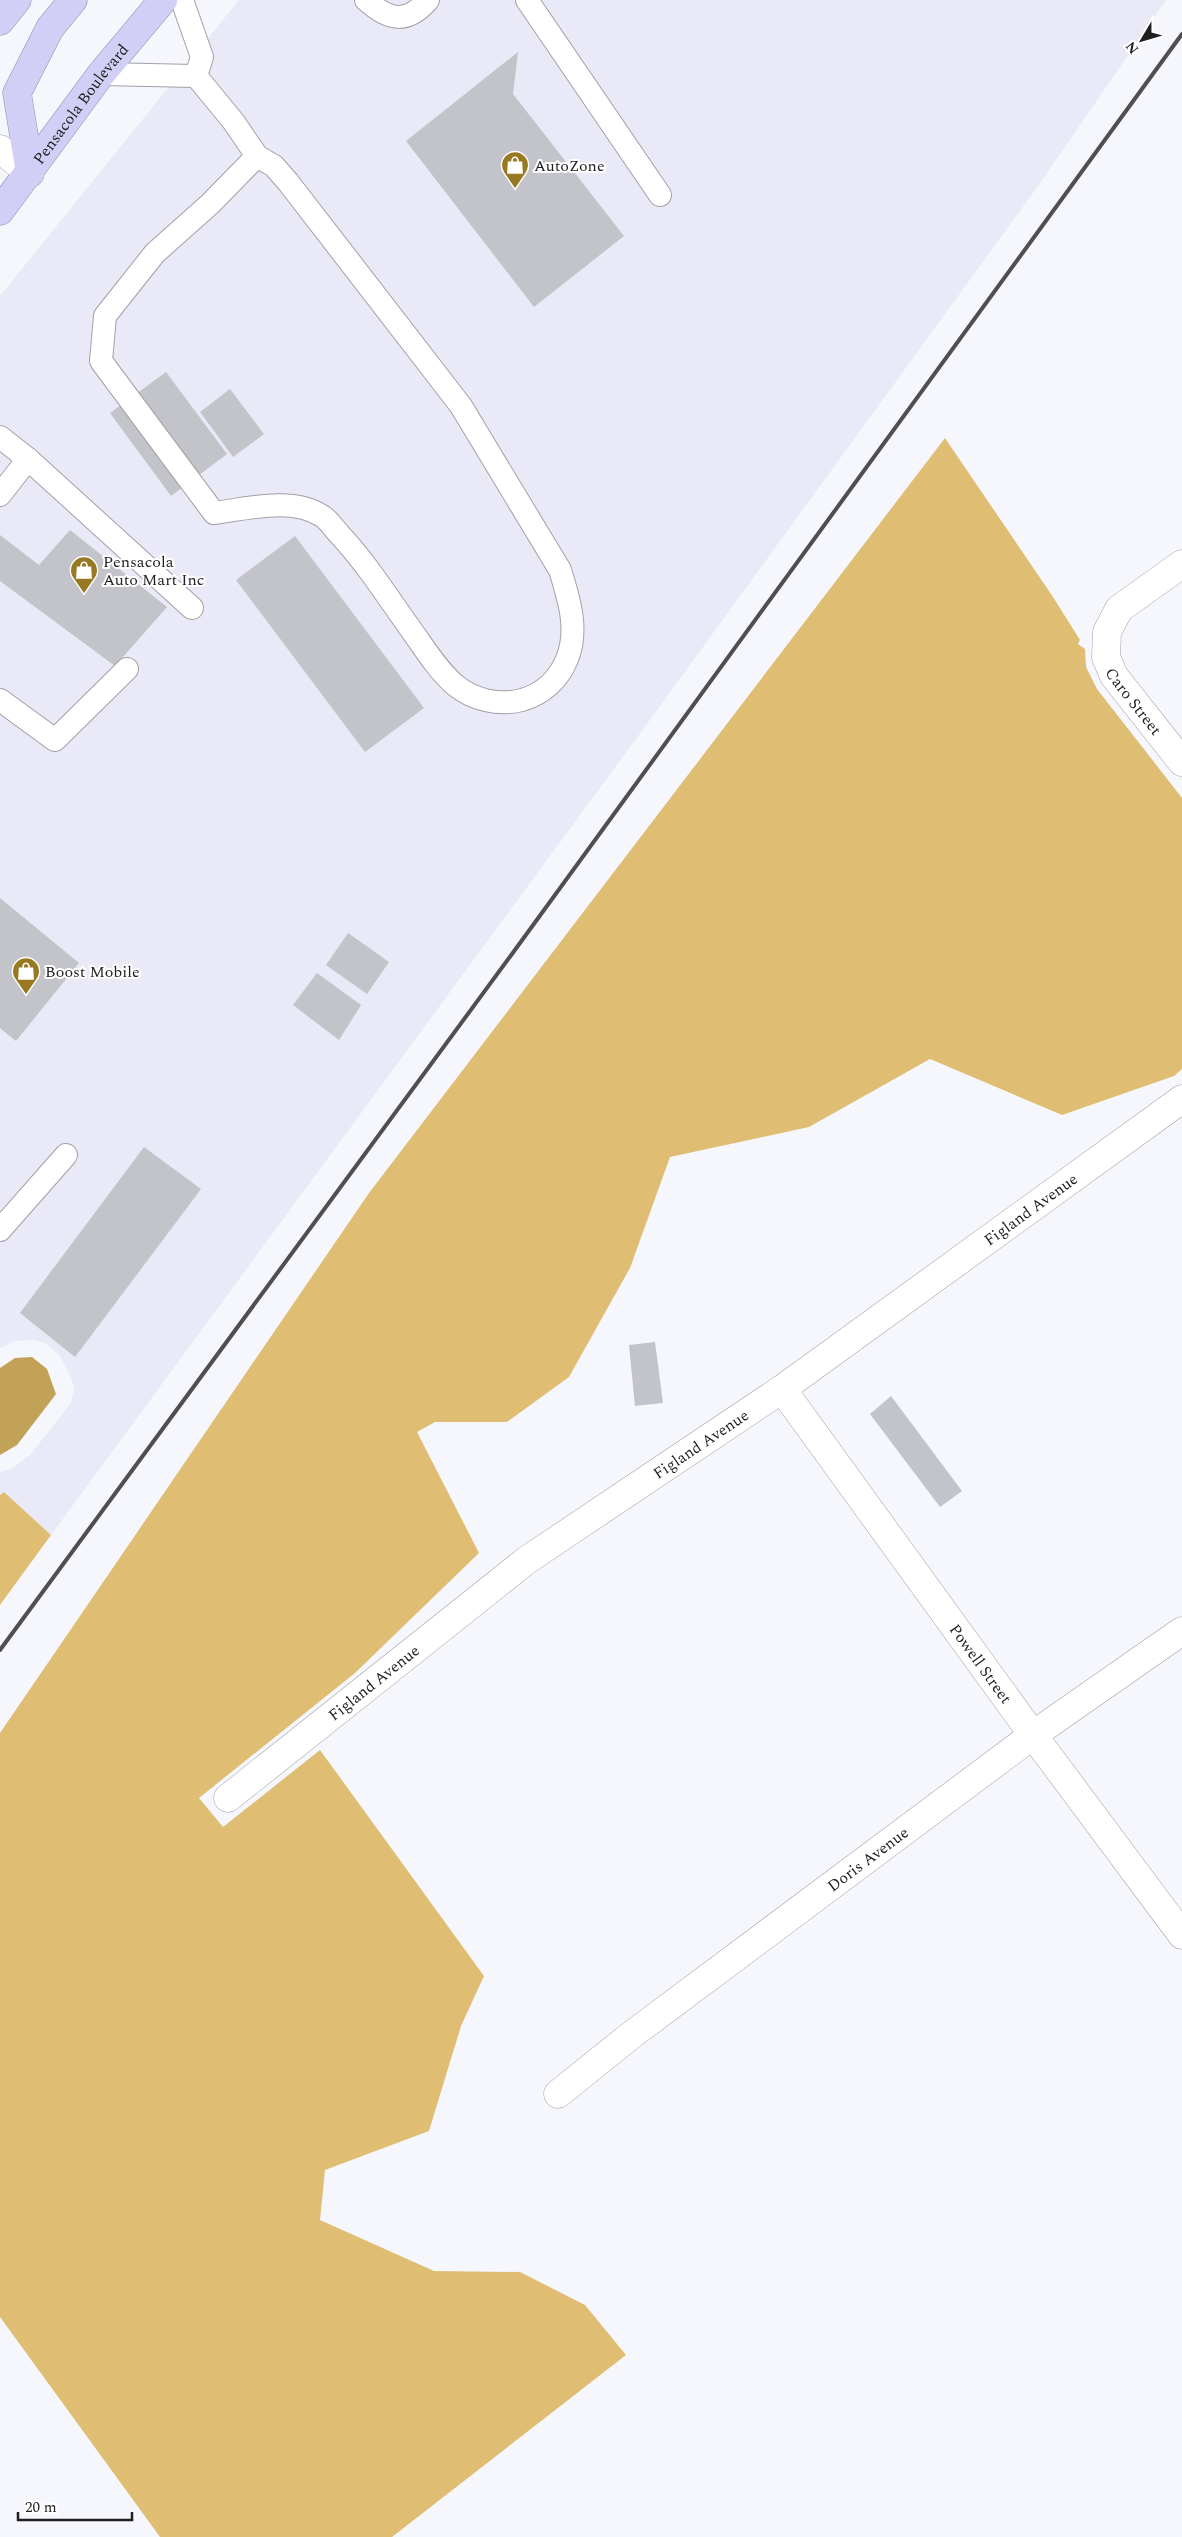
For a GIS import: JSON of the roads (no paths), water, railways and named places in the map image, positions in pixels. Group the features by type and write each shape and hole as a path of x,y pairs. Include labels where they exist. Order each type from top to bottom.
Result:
{"highway":[{"path":"0,21 17,0"},
{"path":"30,173 17,93 50,28 73,0"},
{"name":"Pensacola Boulevard","path":"0,211 30,173 101,74 163,0"}],"street":[{"path":"0,148 30,173"},
{"name":"Caro Street","path":"1182,564 1119,610 1107,632 1106,657 1114,676 1182,762"},
{"name":"Figland Avenue","path":"228,1798 527,1560 782,1389 1182,1099"},
{"name":"Powell Street","path":"782,1389 1033,1735 1182,1935"},
{"name":"Doris Avenue","path":"558,2094 638,2030 1033,1735 1182,1630"}],"lane":[{"path":"182,0 202,57 196,76"},
{"path":"366,0 377,10 396,18 416,13 428,0"},
{"path":"527,0 660,195"},
{"path":"101,74 196,76 233,121 257,156 274,166 288,182 461,406 560,570 569,600 573,628 570,650 563,670 538,695 511,703 484,701 456,685 434,662 349,545 322,516 305,508 285,506 214,513 101,361 105,316 155,254 210,204 257,156"},
{"path":"0,437 28,459 192,608"},
{"path":"0,495 28,459"},
{"path":"0,700 55,740 127,669"},
{"path":"0,1230 66,1155"}],"railway":[{"path":"0,1650 512,954 1182,34"}],"place":[{"name":"AutoZone","path":"515,189"},
{"name":"Pensacola Auto Mart Inc","path":"84,594"},
{"name":"Boost Mobile","path":"26,995"}]}
